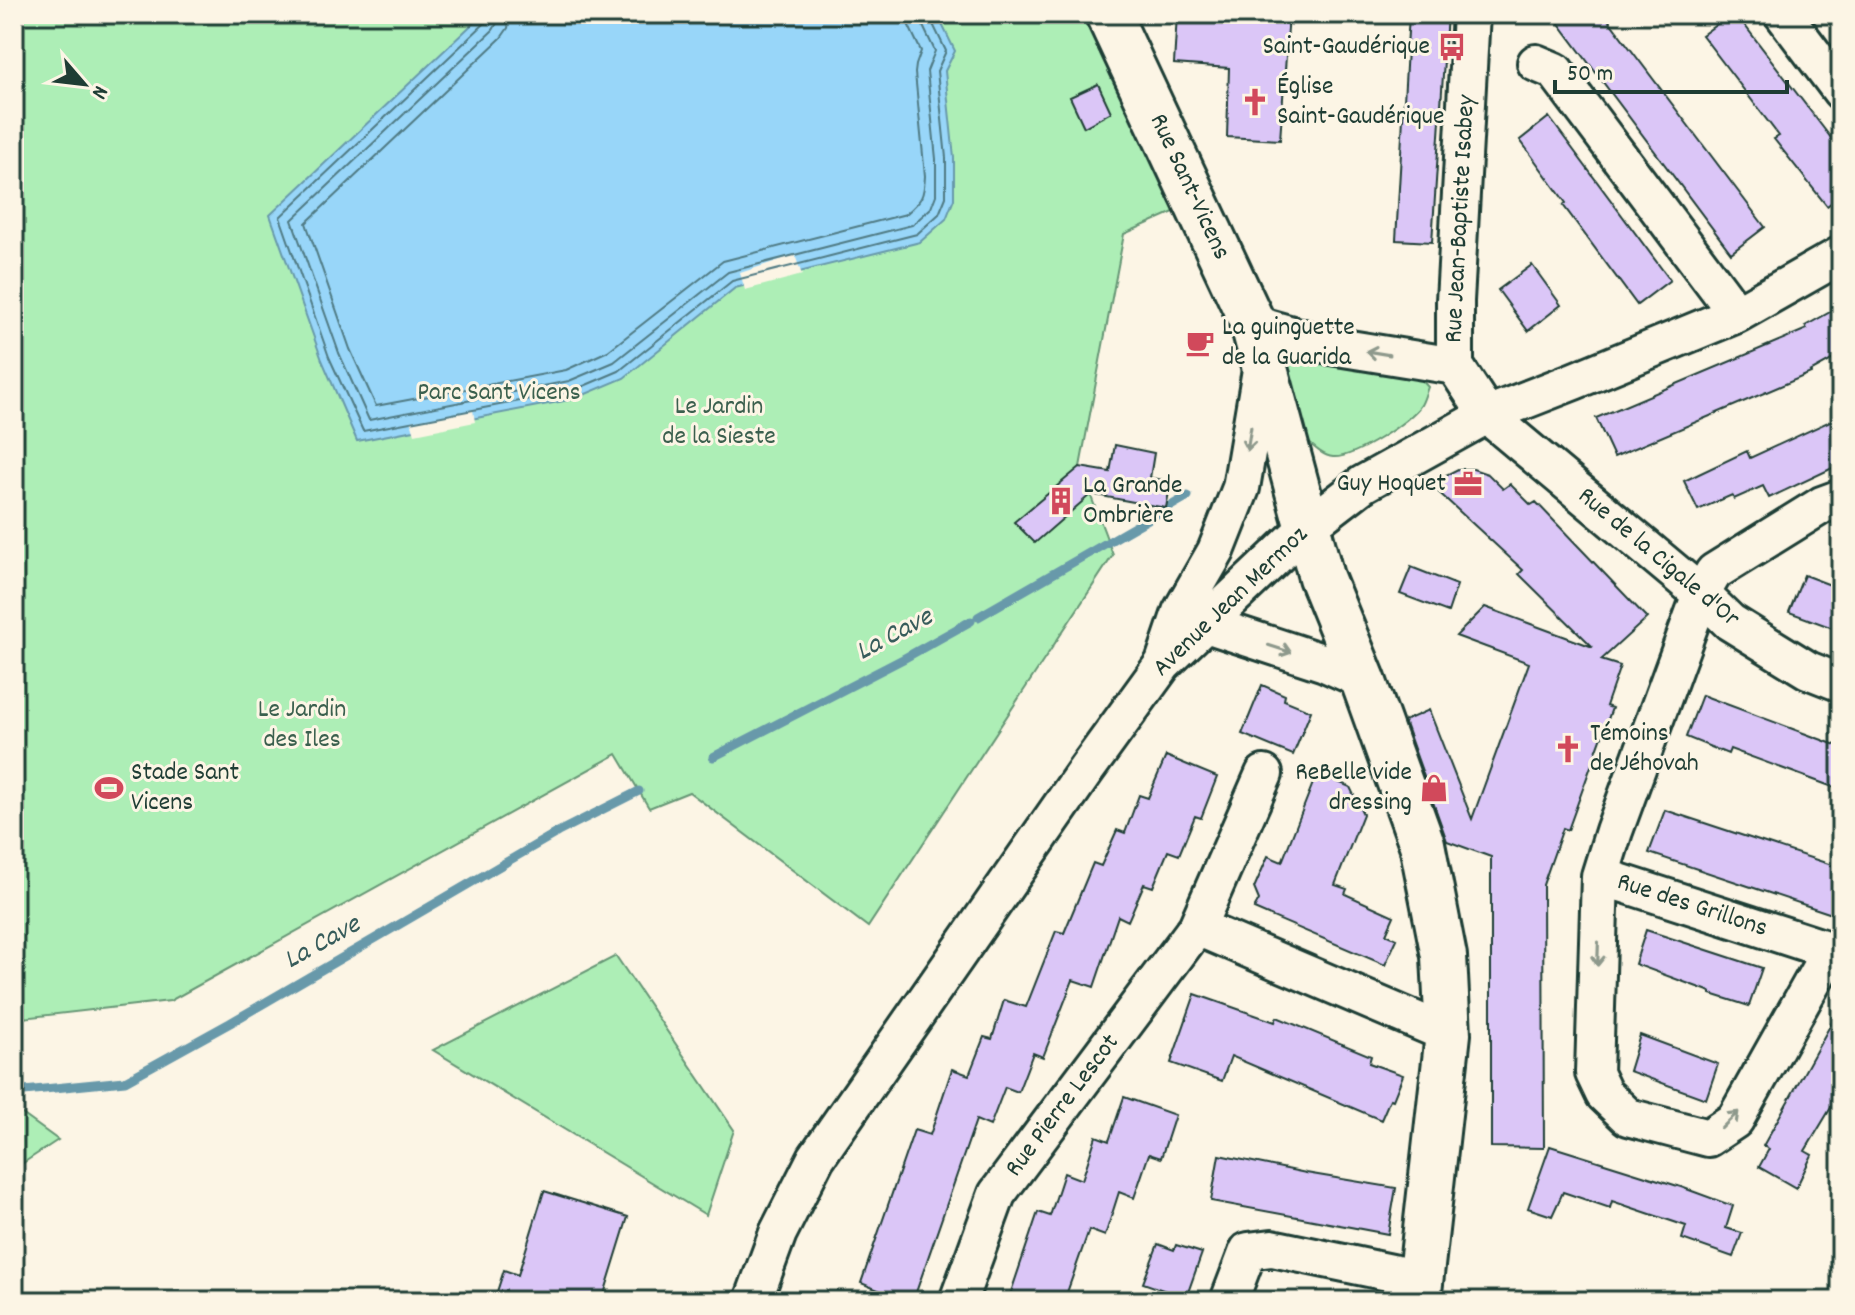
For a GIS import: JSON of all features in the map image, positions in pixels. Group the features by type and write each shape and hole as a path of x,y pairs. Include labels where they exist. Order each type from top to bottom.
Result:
{"main road":[{"name":"Rue Sant-Vicens","path":"1108,14 1257,343 1321,577 1363,680 1422,844 1444,956 1448,1034 1420,1290"}],"street":[{"name":"Rue Jean-Baptiste Isabey","path":"1471,14 1455,301 1455,366 1487,415"},
{"path":"1783,14 1841,91"},
{"path":"1536,63 1555,71 1737,314"},
{"name":"Avenue Jean Mermoz","path":"753,1301 778,1233 816,1158 1163,664 1307,527 1363,484 1487,415 1737,314 1841,255"},
{"path":"1163,664 1181,612 1216,551 1241,488 1257,343 1331,346 1455,366"},
{"name":"Rue de la Cigale d'Or","path":"1487,415 1701,594 1730,622 1808,670 1841,683"},
{"path":"1701,594 1714,572 1822,505 1841,498"},
{"name":"Rue des Grillons","path":"1701,594 1600,876 1836,953"},
{"path":"1206,624 1325,663 1363,680"},
{"name":"Rue Pierre Lescot","path":"958,1301 997,1194 1197,927 1264,774"},
{"path":"1600,876 1594,1073 1604,1094 1628,1117 1708,1138 1735,1120 1836,953"},
{"path":"1197,927 1448,1034"},
{"path":"1229,1301 1248,1251 1272,1248 1420,1290"}],"green space":[{"name":"Parc Sant Vicens","path":"14,14 1091,14 1183,208 1124,234 1080,467 1113,555 868,927 689,792 649,808 617,754 170,1001 14,1019"},
{"path":"1274,340 1419,377 1428,387 1421,405 1394,429 1354,452 1329,456 1306,440"},
{"path":"616,956 734,1130 706,1215 433,1050"},
{"path":"14,1108 58,1140 14,1169"}],"water":[{"path":"483,14 937,14 955,51 945,71 954,158 954,199 946,219 920,242 735,288 624,378 574,399 357,441 322,360 270,215"}],"pier":[{"path":"795,255 802,275 745,290 740,273"},
{"path":"473,410 475,422 415,434 411,421"}],"building":[{"name":"Église Saint-Gaudérique","path":"1177,14 1289,14 1280,140 1227,137 1229,68 1174,64"},
{"path":"1409,14 1447,14 1432,242 1396,240"},
{"path":"1552,14 1604,14 1765,227 1731,253"},
{"path":"1731,14 1736,14 1841,151 1841,195 1827,206 1774,139 1779,136 1702,35"},
{"path":"1098,84 1111,112 1084,127 1070,97"},
{"path":"1549,117 1670,280 1637,305 1563,205 1566,203 1520,140"},
{"path":"1532,265 1561,305 1528,331 1498,290"},
{"path":"1841,306 1841,355 1811,373 1614,457 1596,418 1807,329 1805,326"},
{"path":"1841,416 1841,464 1769,498 1763,486 1698,510 1684,481 1747,451 1750,458"},
{"name":"La Grande Ombrière","path":"1115,445 1154,453 1150,478 1171,481 1166,508 1091,494 1035,543 1014,522 1080,467 1110,472"},
{"path":"1458,469 1473,469 1488,474 1503,489 1510,484 1531,505 1536,502 1647,618 1601,660 1620,666 1606,706 1612,708 1568,830 1563,828 1543,885 1544,1148 1491,1147 1491,857 1447,841 1404,721 1429,710 1472,819 1529,663 1456,636 1485,607 1593,647 1519,574 1523,570 1433,487"},
{"path":"1411,567 1457,585 1448,612 1400,594"},
{"path":"1804,575 1841,589 1841,631 1789,612"},
{"path":"1262,685 1285,695 1284,700 1311,711 1293,755 1242,734"},
{"path":"1702,695 1841,747 1841,790 1730,749 1728,754 1686,737"},
{"path":"1166,756 1217,777 1201,818 1195,816 1179,855 1168,851 1153,887 1144,884 1128,921 1118,916 1094,987 1073,980 1043,1057 1033,1053 1018,1092 1005,1087 990,1126 976,1120 913,1301 884,1301 888,1294 861,1283 914,1130 930,1135 952,1069 969,1075 984,1037 992,1039 1004,1000 1026,1007 1056,931 1064,933 1093,863 1101,866 1117,830 1125,833 1139,795 1148,798"},
{"path":"1317,773 1350,787 1363,814 1335,885 1347,889 1345,894 1394,916 1386,934 1397,939 1385,965 1254,909 1259,900 1254,888 1268,856 1282,862"},
{"path":"1665,810 1841,868 1841,917 1649,853"},
{"path":"1646,930 1762,968 1749,1006 1635,964"},
{"path":"1195,994 1275,1022 1277,1017 1371,1056 1369,1063 1403,1075 1381,1120 1231,1056 1222,1081 1171,1063"},
{"path":"1841,1006 1841,1091 1805,1151 1812,1155 1796,1188 1759,1167 1769,1149 1763,1146"},
{"path":"1640,1035 1718,1064 1706,1099 1629,1071"},
{"path":"1124,1097 1175,1115 1161,1158 1149,1154 1134,1198 1119,1192 1105,1236 1089,1230 1064,1301 1008,1301 1038,1212 1050,1216 1064,1173 1082,1180 1096,1136 1109,1141"},
{"path":"1550,1146 1733,1206 1726,1228 1742,1233 1733,1257 1682,1239 1686,1226 1612,1201 1610,1208 1563,1192 1552,1216 1528,1208"},
{"path":"1219,1155 1396,1188 1388,1234 1211,1201"},
{"path":"544,1191 628,1217 602,1301 494,1301 504,1270 518,1275"},
{"path":"1158,1244 1174,1250 1176,1245 1202,1253 1186,1298 1143,1283"}],"waterway":[{"name":"La Cave","path":"978,617 1188,496"},
{"name":"La Cave","path":"713,757 971,621"},
{"name":"La Cave","path":"14,1092 125,1081 558,832 639,791"}],"place":[{"name":"Saint-Gaudérique","path":"1452,47"},
{"name":"Église Saint-Gaudérique","path":"1255,102"},
{"name":"La guinguette de la Guarida","path":"1200,343"},
{"name":"Guy Hoquet","path":"1468,484"},
{"name":"La Grande Ombrière","path":"1061,501"},
{"name":"Témoins de Jéhovah","path":"1568,749"},
{"name":"Stade Sant Vicens","path":"109,788"},
{"name":"ReBelle vide dressing","path":"1434,788"}],"park label":[{"name":"Le Jardin de la Sieste","path":"719,422"},
{"name":"Le Jardin des Iles","path":"302,725"}]}
